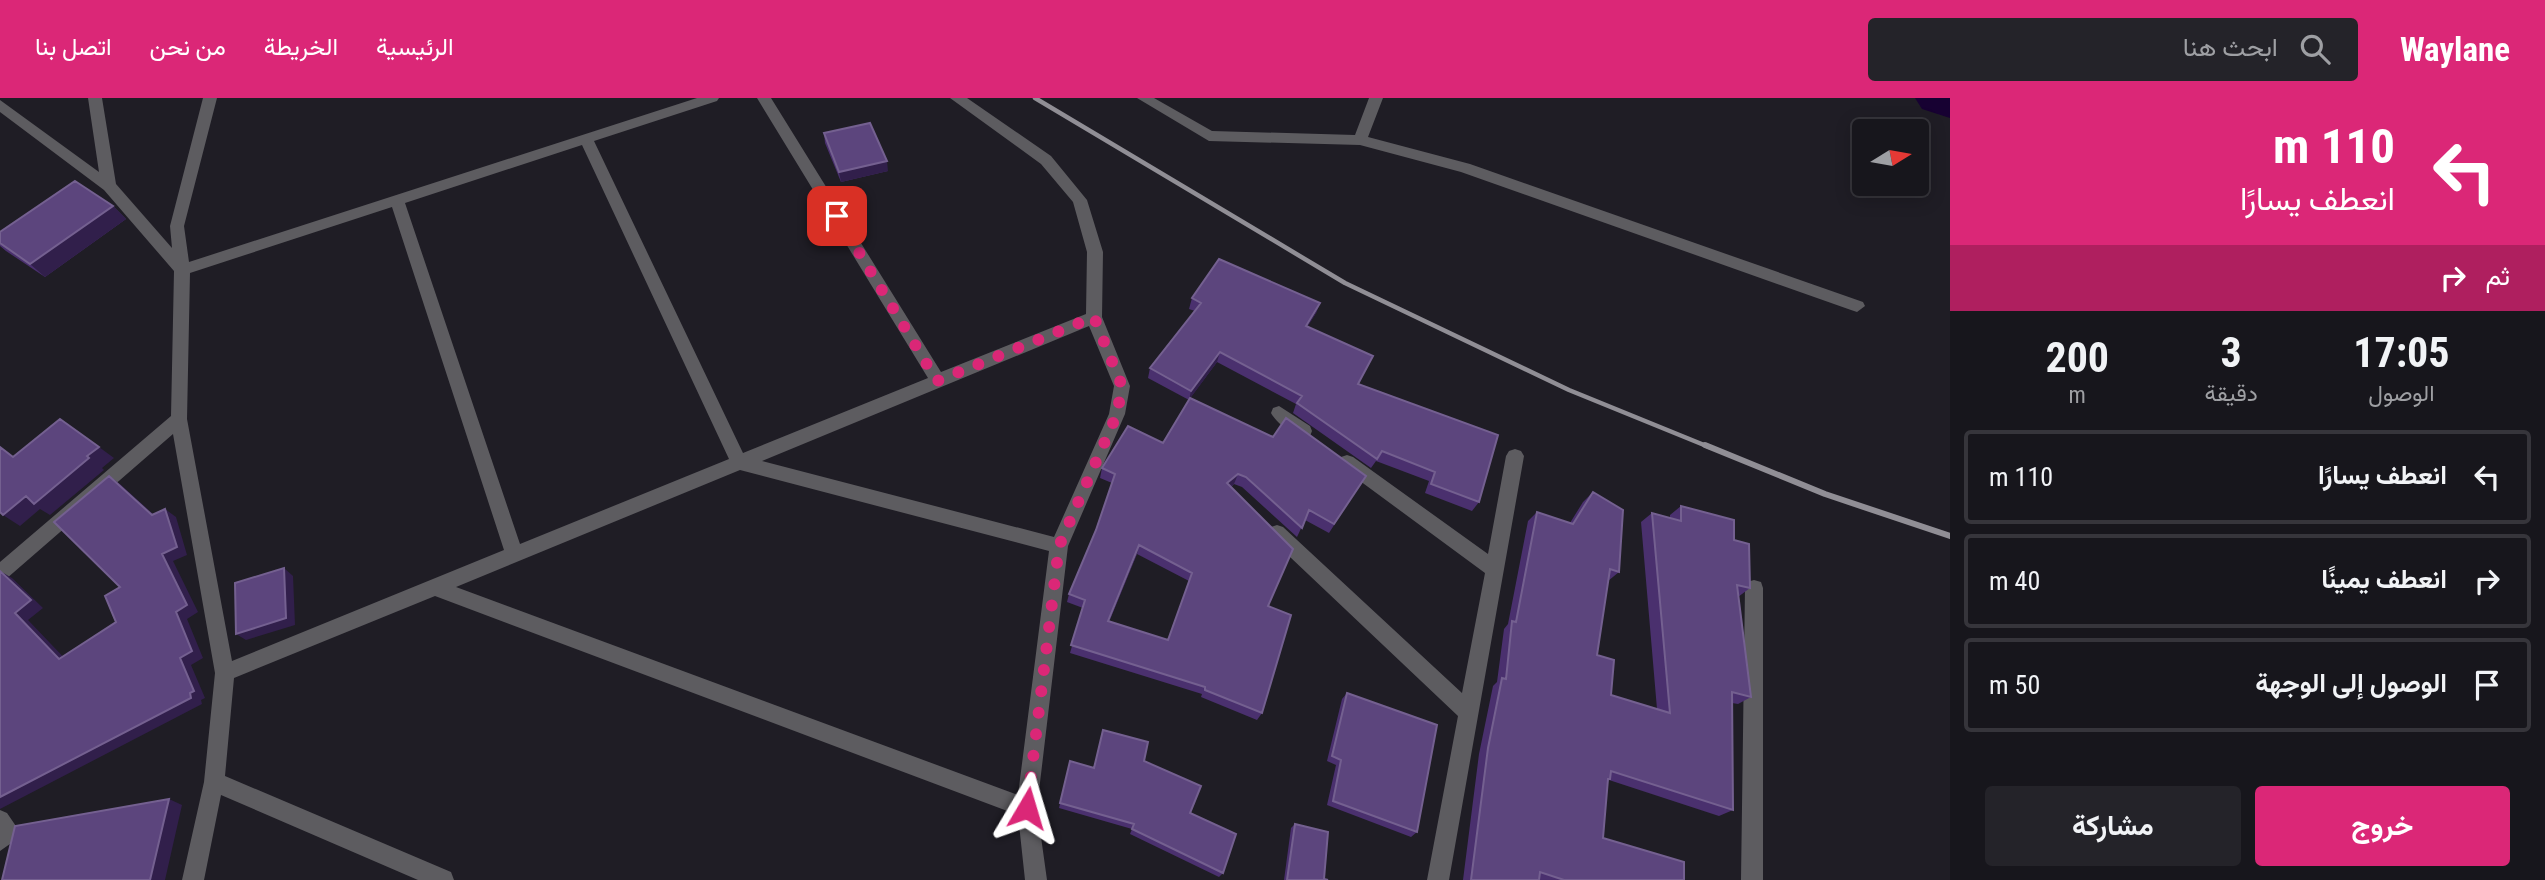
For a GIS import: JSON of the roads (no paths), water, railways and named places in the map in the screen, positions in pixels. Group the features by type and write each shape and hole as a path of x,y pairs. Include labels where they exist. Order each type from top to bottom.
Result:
{"street":[{"path":"95,98 109,186"},
{"path":"193,880 214,782 225,673 179,419 182,270 177,226 210,98"},
{"path":"182,270 712,98"},
{"path":"764,98 937,381"},
{"path":"957,98 1046,160 1080,200 1096,252 1094,317 1122,386 1117,414 1059,546 1027,808 1036,880"},
{"path":"1144,98 1209,136 1360,140 1465,167 1857,306"},
{"path":"1360,140 1376,98"},
{"path":"1,106 109,186 182,270"},
{"path":"586,139 739,462 1059,546"},
{"path":"397,200 514,554"},
{"path":"225,673 1094,317"},
{"path":"1279,413 1494,569"},
{"path":"0,573 179,419"},
{"path":"1442,878 1468,712 1515,456"},
{"path":"1265,523 1468,712"},
{"path":"434,587 1027,808"},
{"path":"1752,880 1754,587"},
{"path":"214,782 443,880"},
{"path":"0,820 10,832 0,841"}],"waterway":[{"path":"1939,98 1950,102"}],"railway":[{"path":"1035,98 1345,283 1569,390 1709,447"},
{"path":"1705,445 1825,494 1950,536"}]}
